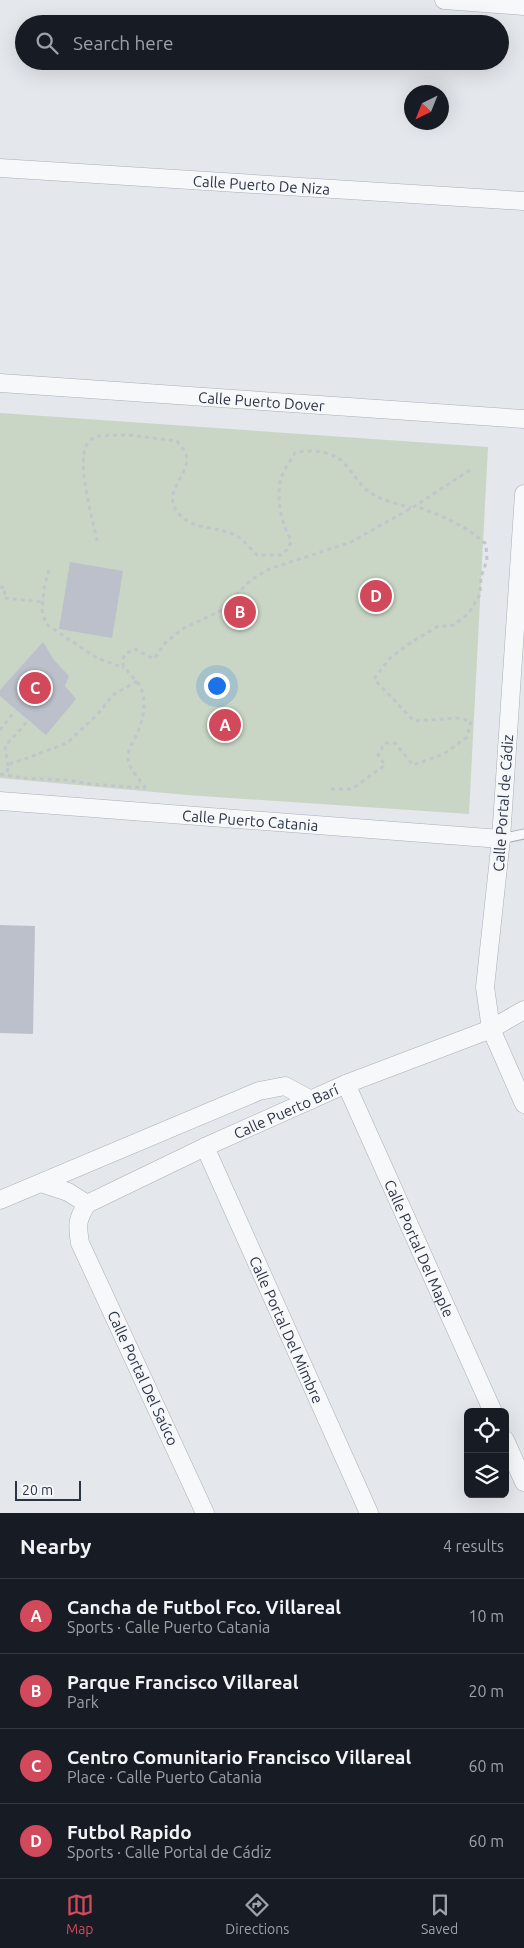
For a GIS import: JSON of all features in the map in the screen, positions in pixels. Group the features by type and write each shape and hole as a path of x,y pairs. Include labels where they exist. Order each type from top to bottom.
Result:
{"street":[{"path":"444,0 524,6"},
{"name":"Calle Puerto De Niza","path":"0,168 524,201"},
{"name":"Calle Puerto Dover","path":"0,383 524,419"},
{"name":"Calle Portal de Cádiz","path":"524,494 501,839 485,987 491,1029 524,1104"},
{"name":"Calle Puerto Catania","path":"0,801 501,839"},
{"name":"Calle Puerto Barí","path":"87,1204 205,1146 346,1084 491,1029 524,1010"},
{"name":"Calle Portal Del Maple","path":"346,1084 491,1408"},
{"path":"0,1200 259,1092 285,1086 311,1100"},
{"name":"Calle Portal Del Mimbre","path":"205,1146 369,1513"},
{"path":"41,1183 68,1192 87,1204"},
{"name":"Calle Portal Del Saúco","path":"87,1204 79,1216 80,1243 205,1513"},
{"path":"509,1449 524,1482"}],"lane":[{"path":"501,839 524,834"}],"path":[{"path":"97,541 84,476 84,458 87,444 96,436 129,435 177,442 186,453 186,467 173,490 173,504 180,515 195,525 226,531 239,537 257,555 280,555 289,548 291,540 284,526 280,511 280,480 295,453 308,450 326,454 341,461 368,491 383,500 413,507 443,518 476,535 486,544 487,560 481,577 480,594 469,613 454,625 437,627 413,641 390,658 374,679 414,721 456,718 471,721 467,737 444,754 413,765 395,743 385,742 378,755 385,765 352,789 330,789"},
{"path":"0,774 22,778 66,780 90,784 146,788 130,766 127,757 144,711 143,695 137,681 125,669 122,662 125,654 135,650 154,658 166,642 184,628 220,611 251,580 269,569 351,542 413,507 470,470"},
{"path":"48,570 42,611 46,624 97,658 125,669"},
{"path":"0,587 5,588 4,598 43,602"},
{"path":"8,766 67,743 97,715 113,695 137,681"},
{"path":"0,730 15,711"},
{"path":"0,720 7,721"},
{"path":"7,775 8,766 5,746 28,721"}],"green space":[{"path":"0,413 488,447 469,814 187,795 0,778"}],"building":[{"path":"70,562 123,571 112,638 59,629"},
{"path":"43,642 54,660 69,676 65,686 76,699 46,735 0,696 0,690"},
{"path":"0,925 35,926 33,1034 0,1033"}],"place":[{"name":"Futbol Rapido","path":"376,596"},
{"name":"Parque Francisco Villareal","path":"240,612"},
{"name":"Centro Comunitario Francisco Villareal","path":"35,688"},
{"name":"Cancha de Futbol Fco. Villareal","path":"225,725"}]}
